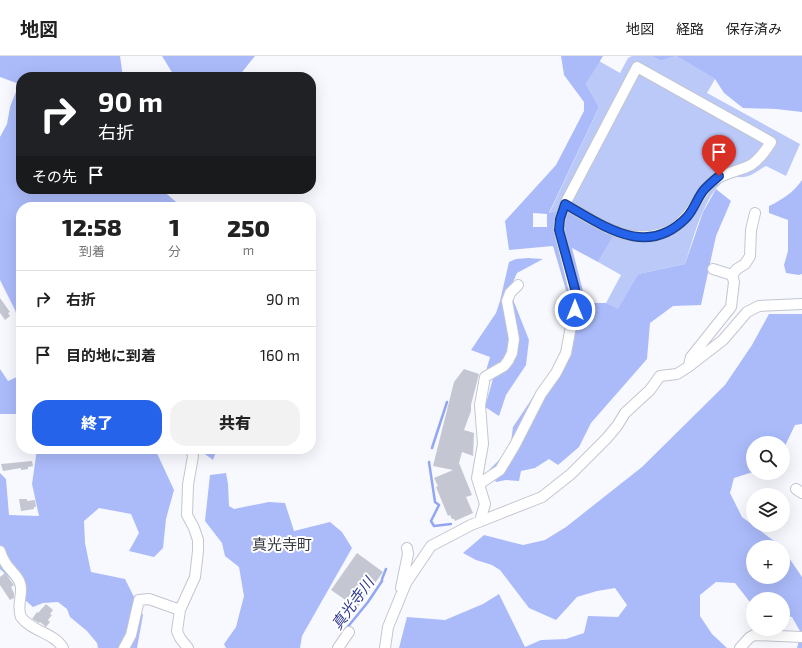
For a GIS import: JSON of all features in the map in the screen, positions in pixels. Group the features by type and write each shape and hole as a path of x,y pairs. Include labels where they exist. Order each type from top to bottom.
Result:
{"street":[{"path":"479,484 500,470 541,394 556,373 566,353 576,300 559,230 560,219 565,204 637,67 771,142 752,164 745,168 727,173 713,181 702,192 694,208 682,222 658,235 640,237 616,232 565,204"},
{"path":"732,275 737,268 745,264 750,256 751,230 755,213"},
{"path":"713,269 732,275"},
{"path":"688,367 691,357 731,308 734,282 732,275"},
{"path":"480,521 485,504 477,478 483,444 480,405 485,377 504,366 512,353 514,339 507,301 510,293 518,285"},
{"path":"385,648 388,627 406,583 431,546 480,521 542,496 571,474 606,439 617,426 625,413 650,390 660,376 677,374 688,367 723,340 747,312 759,306 802,304"},
{"path":"188,648 180,638 177,631 180,610 195,577 198,551 198,540 187,515 188,485 192,454"},
{"path":"401,596 401,581 408,554 407,548"},
{"path":"0,550 2,557 10,570 17,576 21,585 19,601 21,617 33,628 56,639 62,648"},
{"path":"124,648 131,635 140,600 149,599 180,610"},
{"path":"338,648 349,632"},
{"path":"740,648 754,635 802,637"}],"shaded area":[{"path":"0,56 120,56 122,72 16,72 16,83 0,77"},
{"path":"162,56 255,56 242,72 172,72"},
{"path":"561,56 603,56 586,84 599,107 549,213 568,210 613,236 598,262 572,248 585,299 592,303 606,303 618,309 638,274 685,264 703,212 716,189 731,201 716,236 701,305 673,306 650,323 647,359 591,423 579,447 558,465 549,459 535,468 521,471 519,481 506,480 496,482 489,470 501,458 511,442 513,427 533,397 561,361 578,307 566,290 553,246 509,250 505,221 556,165 584,111 584,102 564,75","holes":["533,213 547,214 547,227 533,227"]},
{"path":"632,56 652,56 661,61 676,56 715,79 707,93 800,144 786,176 766,166 750,176 729,178 721,184 713,193 701,216 685,264 638,274 618,310 606,303 621,275 598,262 613,235 549,214 599,107 586,84 599,61 620,73 628,58"},
{"path":"652,56 676,56 661,61"},
{"path":"676,56 802,56 802,112 776,109 743,108 724,93 715,79"},
{"path":"16,92 16,194 167,194 176,202 16,202 16,313 0,280 0,137 7,124 10,107"},
{"path":"802,180 802,274 799,275 786,273 784,265 788,251 788,220 769,213 769,206 787,195"},
{"path":"516,259 543,259 517,273 513,282 512,297 529,340 526,365 506,395 499,416 485,407 494,375 486,371 490,357 471,350 496,313 509,262"},
{"path":"769,314 802,314 802,424 795,425 790,436 746,436 746,474 734,478 730,493 742,517 746,520 746,532 762,532 773,540 746,540 746,584 790,584 790,559 802,577 802,648 797,648 801,633 792,617 790,617 790,592 746,592 746,597 735,583 716,582 700,595 700,616 712,634 727,648 399,648 407,617 445,620 483,604 499,594 525,647 541,640 566,639 584,633 588,616 618,617 627,605 615,588 597,591 577,597 556,620 529,608 500,570 492,565 476,560 463,553 484,535 523,545 545,540 566,527 642,467 725,385 752,345"},
{"path":"0,369 8,381 16,377 16,414 0,414"},
{"path":"36,454 157,454 174,490 166,519 163,548 154,557 129,551 139,533 131,514 99,508 84,521 85,543 91,572 125,579 143,615 137,648 98,648 97,643 87,631 70,617 67,609 58,602 43,603 33,607 24,599 17,585 0,569 0,473 6,479 9,515 39,516 32,484"},
{"path":"205,454 215,454 213,460"},
{"path":"226,473 229,506 234,509 269,502 285,503 294,531 330,522 342,532 352,548 302,636 300,648 226,648 224,644 236,627 244,596 239,567 225,556 222,543 205,521 210,475"}],"building":[{"path":"0,298 10,312 8,313 10,316 5,320 0,313"},
{"path":"464,369 479,374 471,405 471,411 464,430 474,433 473,456 462,452 459,463 472,495 466,497 473,513 455,521 450,515 448,516 436,487 438,486 434,478 453,470 433,466 454,382"},
{"path":"32,461 33,466 28,467 28,469 21,470 21,468 3,471 1,464"},
{"path":"19,499 27,499 27,501 35,500 36,507 34,507 34,509 21,511"},
{"path":"357,553 383,572 357,608 331,590"},
{"path":"5,573 14,585 11,587 14,593 14,598 10,600 0,585 0,577"},
{"path":"46,604 53,610 50,614 52,615 48,620 50,622 46,627 40,622 39,623 32,619"}],"waterway":[{"path":"432,448 447,402"},
{"path":"429,462 435,502 439,505 431,521 434,526"},
{"path":"434,526 451,524"},
{"name":"真光寺川","path":"346,629 368,602 382,581 386,569"}],"district":[{"name":"真光寺町","path":"282,544"}],"route":[{"path":"575,310 575,289 559,230 560,219 565,204 616,232 630,236 648,237 658,235 676,227 682,222 694,208 702,192 719,176"}]}
